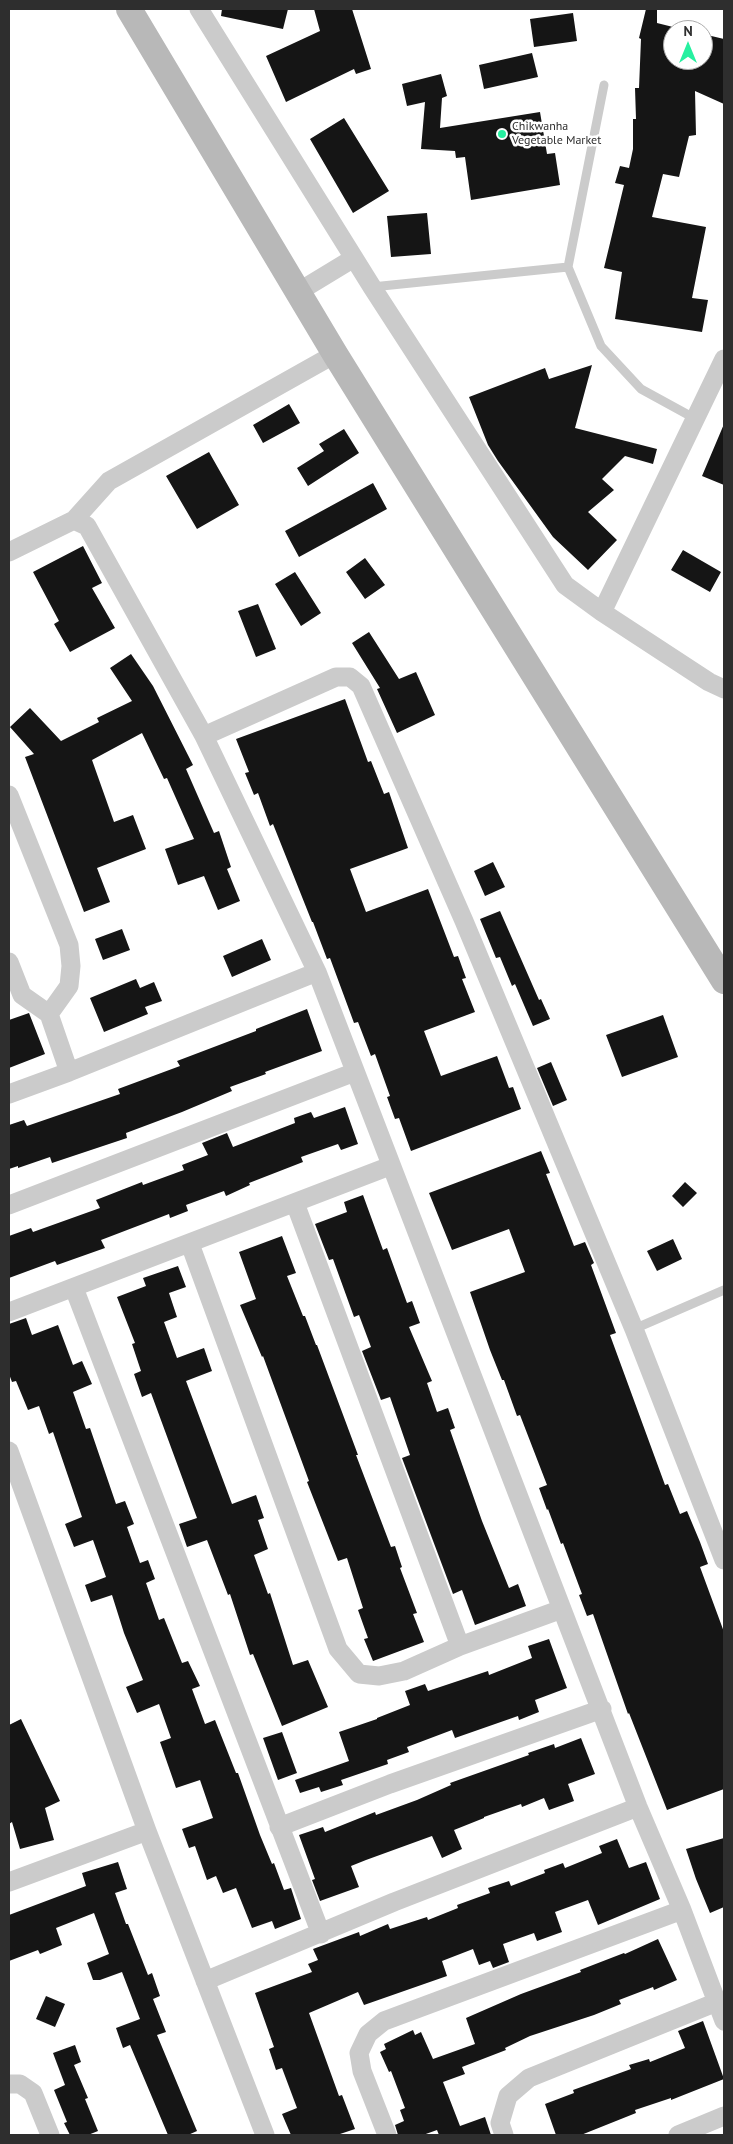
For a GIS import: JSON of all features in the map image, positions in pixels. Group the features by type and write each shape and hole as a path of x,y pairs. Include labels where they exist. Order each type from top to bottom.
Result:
{"street":[{"path":"130,9 335,354 724,981"},
{"path":"199,9 372,287 565,585 602,612 709,682 724,689"},
{"path":"298,292 354,258"},
{"path":"9,552 74,520 109,481 335,354"},
{"path":"602,612 694,418 720,381 724,359"},
{"path":"74,520 87,526 204,736 317,972 390,1166 602,1709 638,1807 682,1910 724,2021"},
{"path":"204,736 336,677 350,677 361,686 468,930 634,1329 724,1560"},
{"path":"9,795 69,945 71,966 69,986 50,1014"},
{"path":"9,962 22,995 50,1014 69,1072"},
{"path":"9,1094 69,1072 317,972"},
{"path":"9,1205 355,1072"},
{"path":"9,1312 390,1166"},
{"path":"295,1203 460,1646"},
{"path":"190,1244 338,1649 360,1674 379,1676 404,1671 460,1646 562,1609"},
{"path":"74,1288 321,1934"},
{"path":"9,1451 146,1831 265,2135"},
{"path":"279,1827 390,1784 602,1709"},
{"path":"205,1981 403,1899 638,1807"},
{"path":"9,1882 146,1831"},
{"path":"387,2135 362,2071 359,2053 368,2034 384,2021 682,1910"},
{"path":"504,2135 500,2123 508,2096 530,2078 717,2002"},
{"path":"9,2084 20,2084 33,2093 50,2135"},
{"path":"678,2135 724,2116"}],"lane":[{"path":"604,85 568,267 601,346 641,389 694,418"},
{"path":"372,287 568,267"},
{"path":"634,1329 724,1290"}],"building":[{"path":"222,9 288,9 283,29 221,16"},
{"path":"314,9 352,9 371,69 356,74 354,69 286,102 266,56 320,31"},
{"path":"646,9 657,9 657,23 663,24 663,70 713,70 713,36 724,39 724,104 695,91 696,135 689,136 679,177 663,174 652,217 706,227 692,298 708,300 702,332 615,319 622,272 604,268 624,185 615,183 620,166 629,168 633,149 633,119 636,119 635,88 639,88 641,39 639,38"},
{"path":"573,13 577,41 534,47 530,19"},
{"path":"532,53 538,77 484,89 479,65"},
{"path":"441,74 447,96 442,98 440,128 540,112 547,154 555,153 560,185 471,200 465,157 456,158 455,151 421,149 425,102 407,106 402,84"},
{"path":"344,118 389,191 353,213 310,139"},
{"path":"427,213 431,254 391,257 387,216"},
{"path":"592,365 575,428 657,449 653,464 625,456 602,479 614,490 588,512 617,540 588,570 553,537 498,461 488,445 469,397 545,368 549,379"},
{"path":"289,404 300,423 263,443 253,425"},
{"path":"724,424 724,485 702,476"},
{"path":"344,429 359,453 308,486 297,468 324,451 319,444"},
{"path":"209,452 239,505 197,529 166,476"},
{"path":"373,483 387,509 299,557 285,531"},
{"path":"83,546 102,583 92,588 115,628 70,652 54,624 59,621 33,572"},
{"path":"683,550 721,572 710,592 671,570"},
{"path":"365,558 385,585 365,599 346,572"},
{"path":"295,572 321,613 301,626 275,584"},
{"path":"258,604 276,649 256,657 238,611"},
{"path":"369,632 399,679 416,672 435,715 397,733 377,689 380,688 352,643"},
{"path":"131,654 153,686 193,765 186,769 214,833 219,831 231,867 227,869 240,901 218,910 204,876 178,885 165,849 194,839 167,778 164,779 142,733 92,760 114,822 133,815 146,849 97,868 110,902 84,912 25,757 34,754 10,727 30,708 61,741 99,722 97,718 132,701 110,668"},
{"path":"345,699 368,762 371,761 384,794 389,792 408,848 350,869 366,912 428,889 454,957 458,956 466,978 462,979 475,1012 424,1031 441,1076 497,1056 509,1088 513,1087 521,1109 411,1151 399,1118 395,1119 387,1097 390,1096 375,1054 371,1056 358,1022 354,1023 330,958 327,959 273,824 270,826 258,793 254,795 245,773 249,772 236,739"},
{"path":"493,862 505,887 485,896 474,871"},
{"path":"500,911 539,1000 541,999 550,1019 533,1026 515,984 512,986 500,957 496,958 480,919"},
{"path":"122,929 130,950 103,960 95,939"},
{"path":"262,939 271,960 232,977 223,956"},
{"path":"136,979 140,988 154,982 162,1001 145,1007 148,1014 104,1032 90,998"},
{"path":"307,1009 322,1051 265,1072 266,1074 230,1087 232,1091 126,1133 127,1138 52,1163 50,1157 18,1168 18,1166 9,1169 9,1125 24,1120 27,1126 120,1094 118,1089 180,1066 177,1061"},
{"path":"29,1013 45,1054 9,1068 9,1020"},
{"path":"663,1015 678,1057 622,1077 606,1035"},
{"path":"551,1062 567,1100 553,1106 537,1068"},
{"path":"345,1107 358,1144 341,1150 338,1144 301,1157 303,1162 249,1183 250,1185 226,1196 224,1191 186,1205 188,1211 170,1218 169,1214 101,1240 105,1248 57,1265 55,1261 9,1278 9,1236 31,1228 33,1232 100,1208 96,1200 142,1182 143,1185 184,1170 182,1165 208,1155 202,1143 227,1133 233,1147 295,1123 294,1118 311,1112 314,1118"},
{"path":"541,1151 550,1173 546,1174 574,1246 585,1242 594,1263 591,1265 616,1333 610,1335 665,1485 668,1484 680,1514 687,1511 700,1542 708,1564 700,1567 724,1632 724,1789 667,1810 628,1714 593,1614 587,1616 579,1595 582,1594 563,1543 561,1544 539,1488 547,1485 520,1415 517,1416 504,1380 502,1380 490,1350 470,1292 525,1272 509,1229 452,1250 429,1193"},
{"path":"685,1182 697,1193 683,1207 672,1196"},
{"path":"363,1195 383,1250 387,1248 407,1303 412,1301 420,1323 409,1327 432,1381 427,1383 437,1412 448,1408 455,1428 450,1430 482,1521 509,1588 518,1584 526,1606 475,1625 462,1590 453,1594 402,1458 410,1455 390,1397 381,1400 362,1351 371,1347 359,1315 354,1317 333,1259 329,1260 315,1224 347,1212 344,1202"},
{"path":"282,1236 296,1273 287,1276 317,1345 391,1547 395,1546 402,1567 400,1568 417,1613 413,1614 424,1642 373,1661 364,1639 368,1638 358,1610 363,1608 347,1558 338,1561 307,1482 309,1481 263,1356 240,1305 256,1299 239,1252"},
{"path":"673,1239 682,1259 657,1271 647,1251"},
{"path":"178,1266 186,1287 169,1293 177,1317 164,1322 177,1358 204,1348 212,1371 186,1381 232,1504 256,1495 264,1518 258,1520 268,1549 254,1555 268,1594 270,1593 293,1665 308,1660 328,1707 282,1726 253,1654 250,1655 230,1594 228,1595 207,1540 187,1547 179,1524 197,1518 151,1393 142,1397 134,1374 141,1371 132,1344 135,1343 117,1297 146,1286 143,1278"},
{"path":"26,1318 32,1335 58,1325 73,1365 82,1361 92,1384 73,1392 86,1429 90,1428 116,1504 125,1501 134,1524 127,1527 140,1563 148,1560 155,1579 146,1583 159,1620 164,1618 182,1663 188,1661 200,1686 192,1689 205,1724 215,1720 236,1773 238,1773 272,1864 274,1863 284,1890 291,1888 301,1919 275,1929 272,1921 252,1928 236,1888 223,1893 216,1876 207,1880 195,1846 189,1848 182,1829 213,1818 200,1780 176,1788 160,1742 171,1738 159,1704 137,1713 126,1687 143,1680 124,1633 112,1595 91,1602 85,1585 106,1577 93,1540 74,1547 65,1524 82,1517 53,1432 49,1434 39,1406 28,1410 16,1381 12,1382 9,1374 9,1324"},
{"path":"549,1639 567,1688 535,1700 539,1712 519,1720 518,1716 455,1738 452,1730 407,1747 409,1752 387,1760 388,1764 341,1780 343,1785 321,1792 319,1787 300,1793 295,1780 349,1761 339,1732 410,1705 405,1691 425,1684 428,1691 488,1671 489,1675 532,1658 528,1646"},
{"path":"21,1719 60,1801 45,1808 54,1840 20,1849 12,1822 9,1824 9,1725"},
{"path":"282,1732 297,1773 278,1780 263,1738"},
{"path":"581,1738 595,1774 568,1784 574,1801 549,1810 544,1798 522,1807 521,1804 484,1817 454,1830 462,1849 442,1858 432,1836 366,1860 351,1866 359,1887 320,1901 312,1880 315,1879 299,1835 323,1827 325,1832 375,1812 376,1815 417,1800 451,1785 450,1783 529,1755 528,1753 554,1744 555,1748"},
{"path":"724,1838 724,1907 710,1913 686,1849"},
{"path":"617,1839 629,1868 646,1862 660,1899 598,1925 588,1900 555,1912 562,1932 537,1941 534,1933 503,1944 509,1962 493,1968 490,1961 479,1965 473,1949 442,1961 447,1976 364,2005 358,1992 309,2013 339,2096 342,2095 355,2129 337,2135 291,2135 282,2114 297,2108 282,2068 276,2070 269,2049 274,2047 255,1993 312,1972 308,1964 318,1960 313,1949 359,1932 360,1936 388,1924 390,1929 427,1917 428,1920 458,1908 457,1905 490,1893 488,1888 509,1881 511,1886 545,1873 544,1870 563,1863 565,1868 602,1853 599,1846"},
{"path":"118,1862 127,1889 115,1893 148,1975 152,1973 160,1996 153,1999 166,2032 157,2035 197,2131 188,2135 168,2135 130,2045 123,2048 116,2028 140,2019 122,1972 100,1980 93,1980 87,1963 109,1954 94,1913 56,1928 62,1945 40,1954 38,1950 9,1961 9,1915 86,1886 82,1873"},
{"path":"658,1939 677,1980 654,1990 653,1987 619,2000 621,2004 594,2015 530,2036 505,2048 506,2050 462,2067 465,2074 443,2082 460,2126 485,2117 491,2135 439,2135 437,2130 423,2135 398,2135 395,2125 404,2121 400,2110 405,2108 391,2071 389,2072 380,2052 386,2049 384,2044 413,2030 415,2035 421,2032 433,2059 475,2044 466,2018"},
{"path":"46,1996 65,2004 55,2027 36,2019"},
{"path":"703,2021 724,2079 671,2100 671,2098 635,2110 636,2113 581,2135 556,2135 545,2104 574,2093 573,2090 631,2069 629,2065 649,2059 650,2062 685,2048 678,2031"},
{"path":"75,2045 81,2062 74,2065 88,2098 85,2099 98,2131 88,2135 70,2135 64,2123 67,2122 54,2090 65,2085 53,2053"}],"place":[{"name":"Chikwanha Vegetable Market","path":"502,134"}]}
